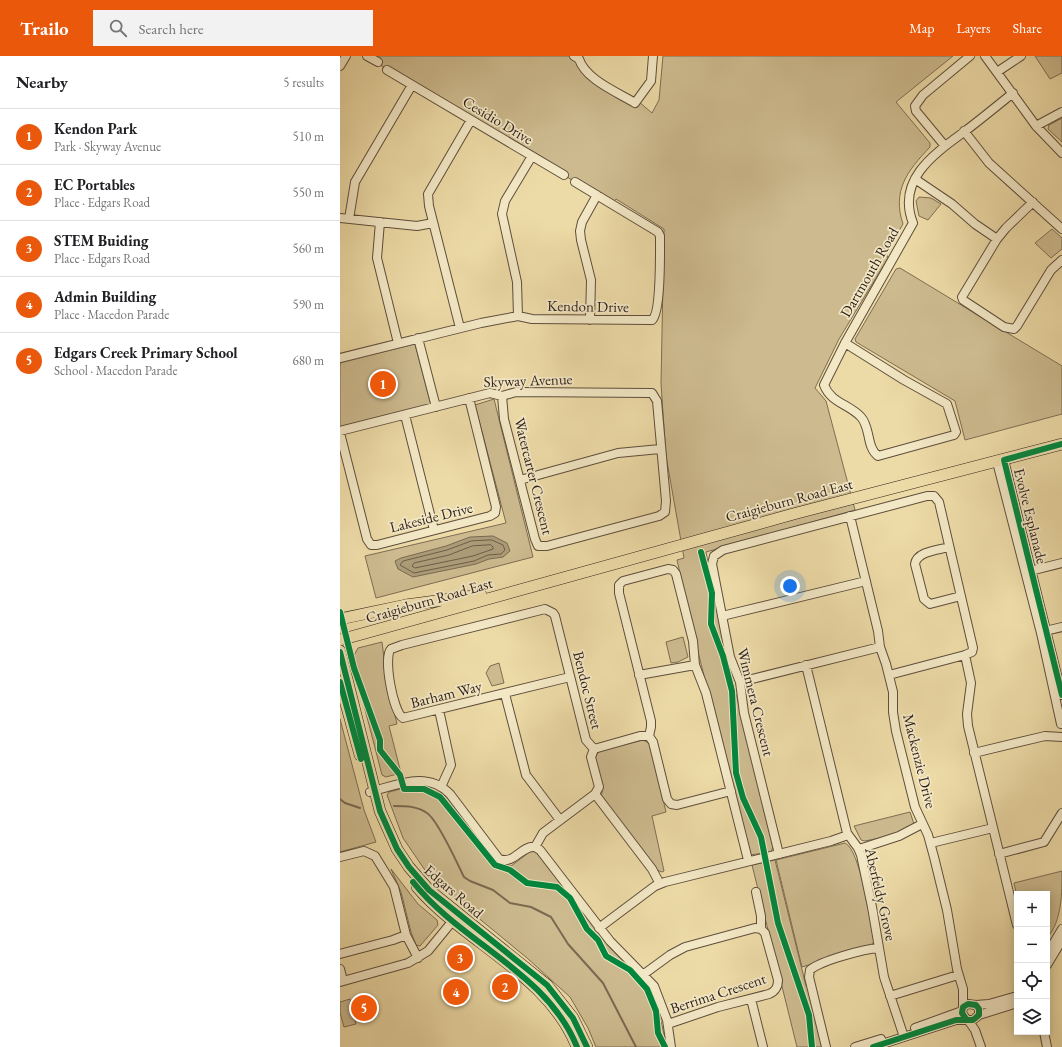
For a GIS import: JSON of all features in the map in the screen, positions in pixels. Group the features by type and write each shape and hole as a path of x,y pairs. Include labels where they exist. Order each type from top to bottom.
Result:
{"main road":[{"name":"Craigieburn Road East","path":"340,640 789,515 1062,444"},
{"name":"Craigieburn Road East","path":"340,619 406,605 525,588"},
{"name":"Edgars Road","path":"340,651 372,791"},
{"name":"Edgars Road","path":"340,682 385,835 407,874 426,898 547,985 573,1018 587,1047"},
{"name":"Edgars Road","path":"455,918 541,993 565,1022 577,1047"}],"street":[{"path":"340,66 346,56"},
{"path":"367,56 378,62"},
{"path":"578,57 581,67 589,75 635,103 651,81 653,56"},
{"path":"945,146 916,111 915,106 923,95 970,56"},
{"path":"985,56 1036,126 1062,153"},
{"path":"997,72 1021,56"},
{"name":"Cesidio Drive","path":"387,70 532,156 505,201 502,214 517,282 518,316"},
{"path":"349,219 355,182 412,85"},
{"name":"Dartmouth Road","path":"845,343 904,380 947,404 956,432 949,438 878,456 872,449 865,424 860,416 834,400 824,385 845,343 913,223 909,213 908,198 915,179 924,164 1013,93"},
{"path":"1036,126 1062,112"},
{"path":"460,328 433,223 428,194 471,120"},
{"path":"964,131 989,163 1062,230"},
{"path":"532,156 564,176"},
{"path":"915,179 952,204 975,224 997,239"},
{"name":"Kendon Drive","path":"340,358 460,328 518,316 527,319 652,320 656,312 659,278 660,236 658,232 574,182"},
{"path":"590,320 591,280 580,231 582,222 597,195"},
{"path":"1033,202 1006,228 997,239 962,297 966,303 1009,329 1014,329 1050,270 1062,260"},
{"path":"340,218 417,226 433,223"},
{"path":"380,222 377,258 398,343"},
{"path":"418,338 436,407"},
{"name":"Skyway Avenue","path":"340,432 490,393 502,396 516,392 650,393"},
{"name":"Watercarter Crescent","path":"502,396 504,419 535,541 538,546 544,547 663,514 666,508 657,399 650,393"},
{"name":"Lakeside Drive","path":"340,432 369,543 377,544 490,516 496,511 495,501 469,398"},
{"path":"405,415 434,530"},
{"path":"520,480 622,452 660,449"},
{"name":"Evolve Esplanade","path":"1000,461 1043,632 1061,725 1059,732 1062,737"},
{"path":"850,516 927,496 934,496 939,502 973,648 969,654 971,682 967,720 974,754 1014,913"},
{"name":"Wimmera Crescent","path":"778,854 743,708 740,682 730,657 712,564 714,556 723,550 850,516"},
{"name":"Mackenzie Drive","path":"850,516 878,631 880,647 893,692 893,721 915,807 931,843 947,910 958,975 963,989 975,1004"},
{"path":"949,547 920,554 916,559 917,571 924,599 927,603 930,604 961,596"},
{"path":"1028,571 1062,562"},
{"path":"649,736 652,727 651,721 618,590 620,583 628,579 664,570 673,570 678,579 693,641 695,665 706,693 748,860"},
{"path":"722,616 866,581"},
{"name":"Barham Way","path":"555,616 550,610 545,609 391,648 387,655 390,678 400,716 407,718 570,677"},
{"name":"Bendoc Street","path":"555,616 586,740 594,749 591,757 599,787 594,794"},
{"path":"1043,632 1062,627"},
{"name":"Evolve Esplanade","path":"1043,632 1062,695"},
{"path":"740,682 880,647"},
{"path":"889,675 969,654"},
{"path":"639,675 695,665"},
{"name":"Aberfeldy Grove","path":"806,665 848,835 859,849 872,907 884,976 903,1034"},
{"path":"505,694 526,775 560,820"},
{"path":"439,710 451,765 441,787"},
{"path":"1045,736 1061,725"},
{"path":"594,749 640,736 649,736"},
{"path":"649,736 653,742 667,799 672,804 680,804 731,791"},
{"path":"974,754 1045,736 1062,737"},
{"path":"372,791 418,780 431,782 450,794 497,857 505,861 512,859 528,847 535,847 540,850 599,928 644,974 656,990 668,1024 671,1047"},
{"path":"535,847 540,836 594,794 652,869 660,884"},
{"path":"999,854 1044,842 1062,813"},
{"path":"859,849 900,836 922,824"},
{"path":"931,843 993,828"},
{"path":"599,928 660,884 848,835"},
{"path":"340,857 364,851 376,856 394,887 406,935 418,958"},
{"path":"644,974 670,955 685,947 746,930 761,929 761,916 756,892"},
{"path":"340,969 342,982 402,966 418,958 434,944 455,918"},
{"name":"Berrima Crescent","path":"668,1024 708,1010 773,992 778,986 767,937 761,929"},
{"path":"1050,949 1062,929"},
{"path":"340,954 393,940 406,935"},
{"path":"1050,950 1062,940"},
{"path":"826,1047 809,977 810,970 817,965 855,953 879,948"},
{"path":"890,996 958,975"},
{"name":"Mackenzie Drive","path":"963,989 963,1009"},
{"path":"873,1047 963,1009 968,1004 989,1004 1014,997"},
{"path":"751,999 763,1047"},
{"path":"975,1004 979,1009 978,1037"},
{"path":"855,1047 956,1020 973,1020 979,1016 1014,1004"},
{"path":"963,1009 967,1020 978,1037 981,1047"},
{"path":"1045,1035 1047,1047"}],"shaded area":[{"path":"365,56 574,56 589,75 638,101 652,113 659,100 663,56 953,56 896,102 930,143 930,147 908,173 904,182 899,201 903,224 886,253 888,258 839,339 815,388 826,401 855,510 706,552 723,640 773,847 771,852 750,855 698,652 677,560 684,558 666,456 661,384 664,229 616,199 612,204"},
{"path":"1035,56 1062,56 1062,73 1050,79"},
{"path":"1062,118 1062,142 1048,129 1049,125"},
{"path":"919,197 931,198 941,204 928,220 919,216 916,201"},
{"path":"1052,229 1062,238 1062,249 1051,258 1035,243"},
{"path":"900,268 1062,366 1062,414 965,440 955,401 856,342 855,339 896,269"},
{"path":"415,344 431,405 340,428 340,363"},
{"path":"494,399 533,557 376,598 365,556 506,523 475,405"},
{"path":"683,637 688,657 678,662 671,663 666,642"},
{"path":"382,642 387,682 397,724 389,726 401,773 386,777 382,775 352,659 358,648"},
{"path":"499,663 504,683 492,686 486,673 490,666"},
{"path":"340,719 364,810 376,842 340,852"},
{"path":"643,740 650,744 666,812 652,816 664,871 662,872 657,870 601,797 603,788 595,758 599,751"},
{"path":"412,786 426,787 445,795 497,864 511,866 531,851 536,852 611,949 650,988 660,1017 667,1047 596,1047 588,1028 570,997 527,958 431,879 403,838 387,795 389,792"},
{"path":"910,812 914,824 899,834 865,841 861,840 854,826"},
{"path":"845,843 850,848 860,872 874,941 872,945 802,967 776,860"},
{"path":"775,860 806,986 808,985 822,1047 797,1047 752,865"},
{"path":"391,869 418,904 437,920 438,925 420,946 416,945 411,932 401,892"},
{"path":"1062,871 1060,906 1056,923 1050,934 1050,891 1016,891 1014,883"},
{"path":"350,999 356,1024 344,1027 340,1013 340,1002"}],"water":[{"path":"493,536 507,543 510,551 503,557 413,577 398,569 395,561 446,546 470,537"}],"waterway":[{"path":"340,799 345,803 360,808"},
{"path":"394,806 407,806 415,808 427,813 431,817 447,842 464,877 493,890 510,903 531,907 551,917 568,944 603,983 636,1047"}],"cycle path":[{"path":"1062,444 1004,460 1062,695"},
{"path":"701,552 712,593 711,624 723,656 732,691 736,773 743,798 761,837 778,923 809,1015 812,1047"},
{"path":"340,612 354,668 380,740 380,750 400,775 404,789 424,789 440,797 495,865 510,870 527,883 557,887 570,898 587,929 598,940 606,956 630,970 647,989 656,1011 658,1033 665,1047"},
{"path":"340,652 380,811 397,849 409,867 429,890 547,985 573,1018 587,1047"},
{"path":"340,682 361,759"},
{"path":"413,882 433,904 525,978 545,998 563,1021 577,1047"},
{"path":"873,1047 956,1020 973,1020 979,1015 979,1009 976,1005 968,1004 963,1007 962,1013 966,1019"}],"place":[{"name":"Kendon Park","path":"383,384"},
{"name":"STEM Buiding","path":"460,958"},
{"name":"EC Portables","path":"505,987"},
{"name":"Admin Building","path":"456,992"},
{"name":"Edgars Creek Primary School","path":"364,1008"}]}
